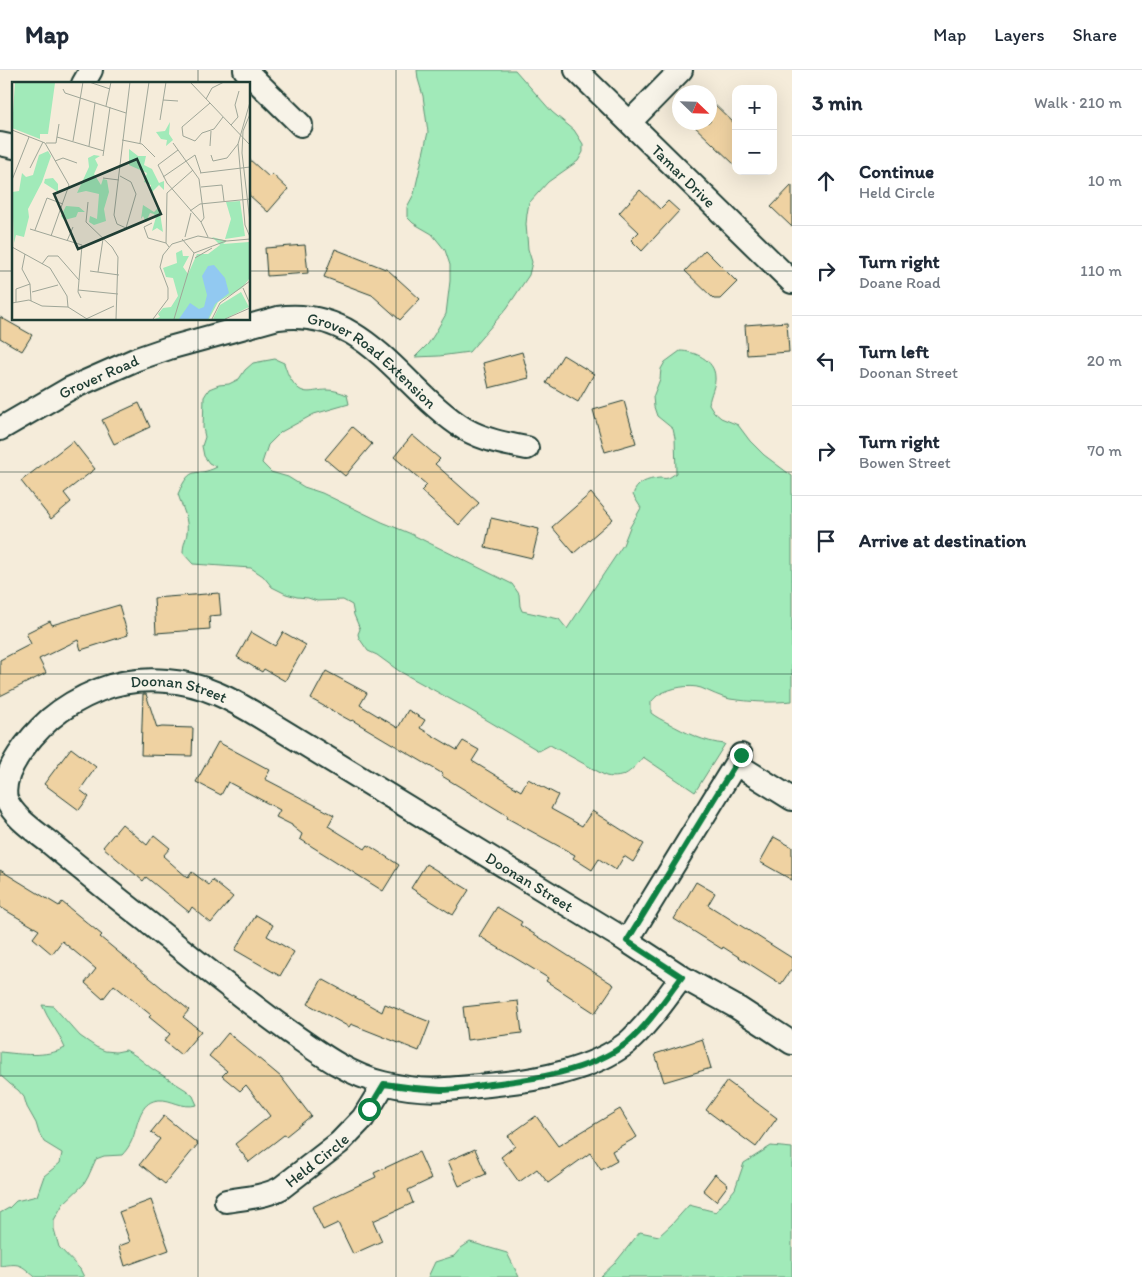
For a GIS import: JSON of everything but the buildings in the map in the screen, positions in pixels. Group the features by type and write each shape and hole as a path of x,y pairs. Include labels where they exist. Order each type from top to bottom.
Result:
{"street":[{"path":"84,82 91,70"},
{"path":"246,70 301,125"},
{"name":"Tamar Drive","path":"576,70 792,282"},
{"path":"630,122 680,70"},
{"name":"Grover Road Extension","path":"206,338 285,317 328,322 361,338 442,412 462,427 486,439 526,448"},
{"name":"Grover Road","path":"0,429 69,390 137,359 206,338"},
{"name":"Doonan Street","path":"682,977 642,1027 628,1041 614,1052 588,1063 553,1075 443,1090 384,1084 359,1076 335,1063 248,1003 26,823 6,800 3,792 3,782 12,760 51,718 67,706 100,690 115,684 130,682 168,681 215,693 232,700 262,718 627,941 682,977 738,1008 792,1043"},
{"path":"627,941 738,759 792,799"},
{"name":"Held Circle","path":"226,1201 260,1196 281,1188 345,1137 363,1118 384,1084"}],"green space":[{"path":"417,70 515,70 552,112 574,130 583,144 583,152 578,161 548,182 529,203 526,224 528,249 532,262 529,275 507,308 469,352 415,357 428,344 446,314 450,281 450,265 445,250 432,234 413,223 407,217 407,207 414,194 428,132"},
{"path":"680,351 697,355 708,361 712,366 715,380 709,404 714,412 721,418 738,425 764,455 792,476 792,701 761,702 730,699 691,686 675,688 664,692 651,702 651,713 659,718 695,736 725,744 695,792 643,757 628,773 613,777 606,776 550,745 539,751 399,671 377,655 368,651 359,638 360,629 352,605 343,600 317,601 286,594 272,587 263,576 251,568 193,564 183,553 187,523 178,494 190,475 217,467 209,463 204,456 202,446 205,437 203,428 204,397 209,389 229,384 239,379 253,363 275,359 284,363 291,379 300,390 308,392 337,391 347,395 349,404 314,414 281,432 268,445 262,463 271,472 288,477 304,487 322,493 409,533 512,584 519,594 522,611 559,619 567,629 623,545 630,527 641,508 633,495 634,491 639,485 647,481 667,478 676,473 673,429 657,416 653,397 660,379 661,369 665,362"},
{"path":"42,1005 53,1006 80,1036 96,1047 105,1051 116,1052 126,1050 136,1056 186,1090 193,1096 197,1105 186,1106 164,1100 149,1103 142,1111 132,1141 124,1153 122,1155 104,1156 96,1159 84,1184 63,1204 54,1220 54,1229 59,1247 80,1269 84,1277 35,1277 19,1266 0,1266 0,1213 16,1201 37,1196 44,1176 60,1163 62,1153 44,1142 24,1097 0,1075 0,1052 41,1054 65,1048"},
{"path":"771,1146 792,1148 792,1277 600,1277 615,1263 640,1232 659,1236 689,1205 716,1212 735,1189 744,1163"},
{"path":"470,1242 507,1253 519,1277 428,1277 435,1262 454,1256"}],"route":[{"path":"369,1109 384,1084 443,1090 553,1075 602,1058 614,1052 628,1041 642,1027 682,977 627,941 741,755"}]}
